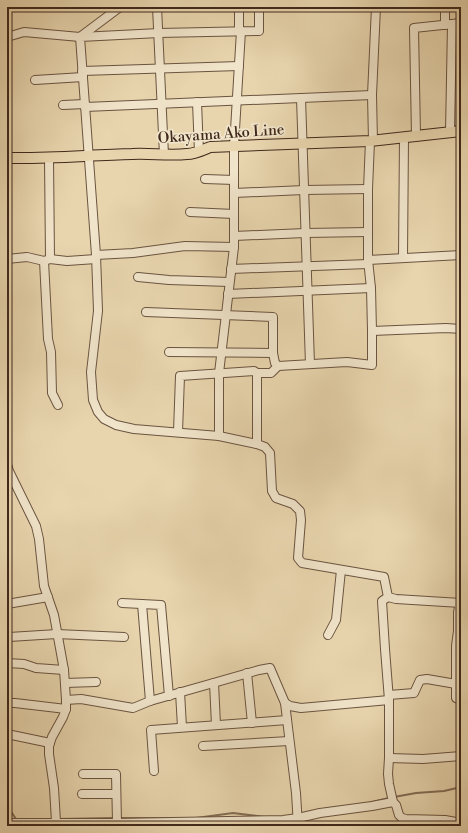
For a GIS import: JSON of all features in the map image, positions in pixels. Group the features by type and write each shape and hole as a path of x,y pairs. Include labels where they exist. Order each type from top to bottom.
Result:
{"main road":[{"name":"Okayama Ako Line","path":"7,158 188,154 210,148 371,141 461,131"}],"street":[{"path":"80,37 120,7"},
{"path":"158,7 164,155"},
{"path":"218,436 219,373 234,247 234,146 239,66 239,7"},
{"path":"7,38 24,32 80,37 159,33 259,31 259,7"},
{"path":"178,432 180,376 219,373 271,373 278,366 310,364 347,362 372,365 371,288 368,262 368,189 376,7"},
{"path":"445,7 449,24 450,132"},
{"path":"416,136 414,28 461,23"},
{"path":"80,37 96,257 98,311 91,372 93,400 98,412 104,419 116,425 134,429 218,436 265,447 270,453 272,491 276,498 293,504 300,511 301,520 298,558 302,563 384,577 388,597"},
{"path":"35,80 83,74 160,68 239,66"},
{"path":"63,105 197,102 372,95"},
{"path":"301,98 310,364"},
{"path":"197,102 199,152"},
{"path":"403,257 404,137"},
{"path":"49,158 47,260 48,339 52,352 52,393 58,405"},
{"path":"205,179 234,180"},
{"path":"234,193 368,189"},
{"path":"190,212 234,214"},
{"path":"234,236 368,232"},
{"path":"7,259 27,257 67,261 185,246 234,247"},
{"path":"231,269 306,266 368,262 403,257 461,255"},
{"path":"138,277 169,280 229,282"},
{"path":"228,294 371,288"},
{"path":"146,312 273,317 273,353 275,363 278,366"},
{"path":"372,331 446,328 461,329"},
{"path":"169,352 273,353"},
{"path":"257,373 257,444"},
{"path":"7,464 36,526 39,539 44,586 54,615 64,670 66,709 52,737 49,754 59,821"},
{"path":"328,635 336,620 341,570"},
{"path":"7,604 48,597"},
{"path":"461,700 456,698 456,646 460,603 396,599 388,597 382,601 389,698 388,774 392,799 402,818 445,820 461,823"},
{"path":"122,603 161,605 169,696"},
{"path":"142,604 150,701"},
{"path":"7,639 9,637 57,634 124,637"},
{"path":"7,663 24,664 36,668 64,670"},
{"path":"66,700 81,699 134,708 150,701 180,692 270,668 285,703 298,818"},
{"path":"247,673 252,723"},
{"path":"285,703 290,706 300,708 389,698 414,693 420,680 427,679 456,684"},
{"path":"65,683 96,682"},
{"path":"214,683 216,725"},
{"path":"180,692 182,727"},
{"path":"7,703 66,709"},
{"path":"154,770 151,730 287,720"},
{"path":"7,734 50,743"},
{"path":"203,746 289,741"},
{"path":"389,758 423,759 461,756"},
{"path":"83,774 116,774 117,820"},
{"path":"82,794 116,794"},
{"path":"7,823 117,820 174,824 283,820 372,806 392,799"}],"waterway":[{"path":"394,797 416,793 444,791 461,787"},
{"path":"368,803 389,798"},
{"path":"7,806 10,810"},
{"path":"7,810 10,810 16,819"},
{"path":"196,818 233,813 265,817"},
{"path":"58,819 114,818"},
{"path":"118,818 182,818"},
{"path":"7,819 54,819"}]}
